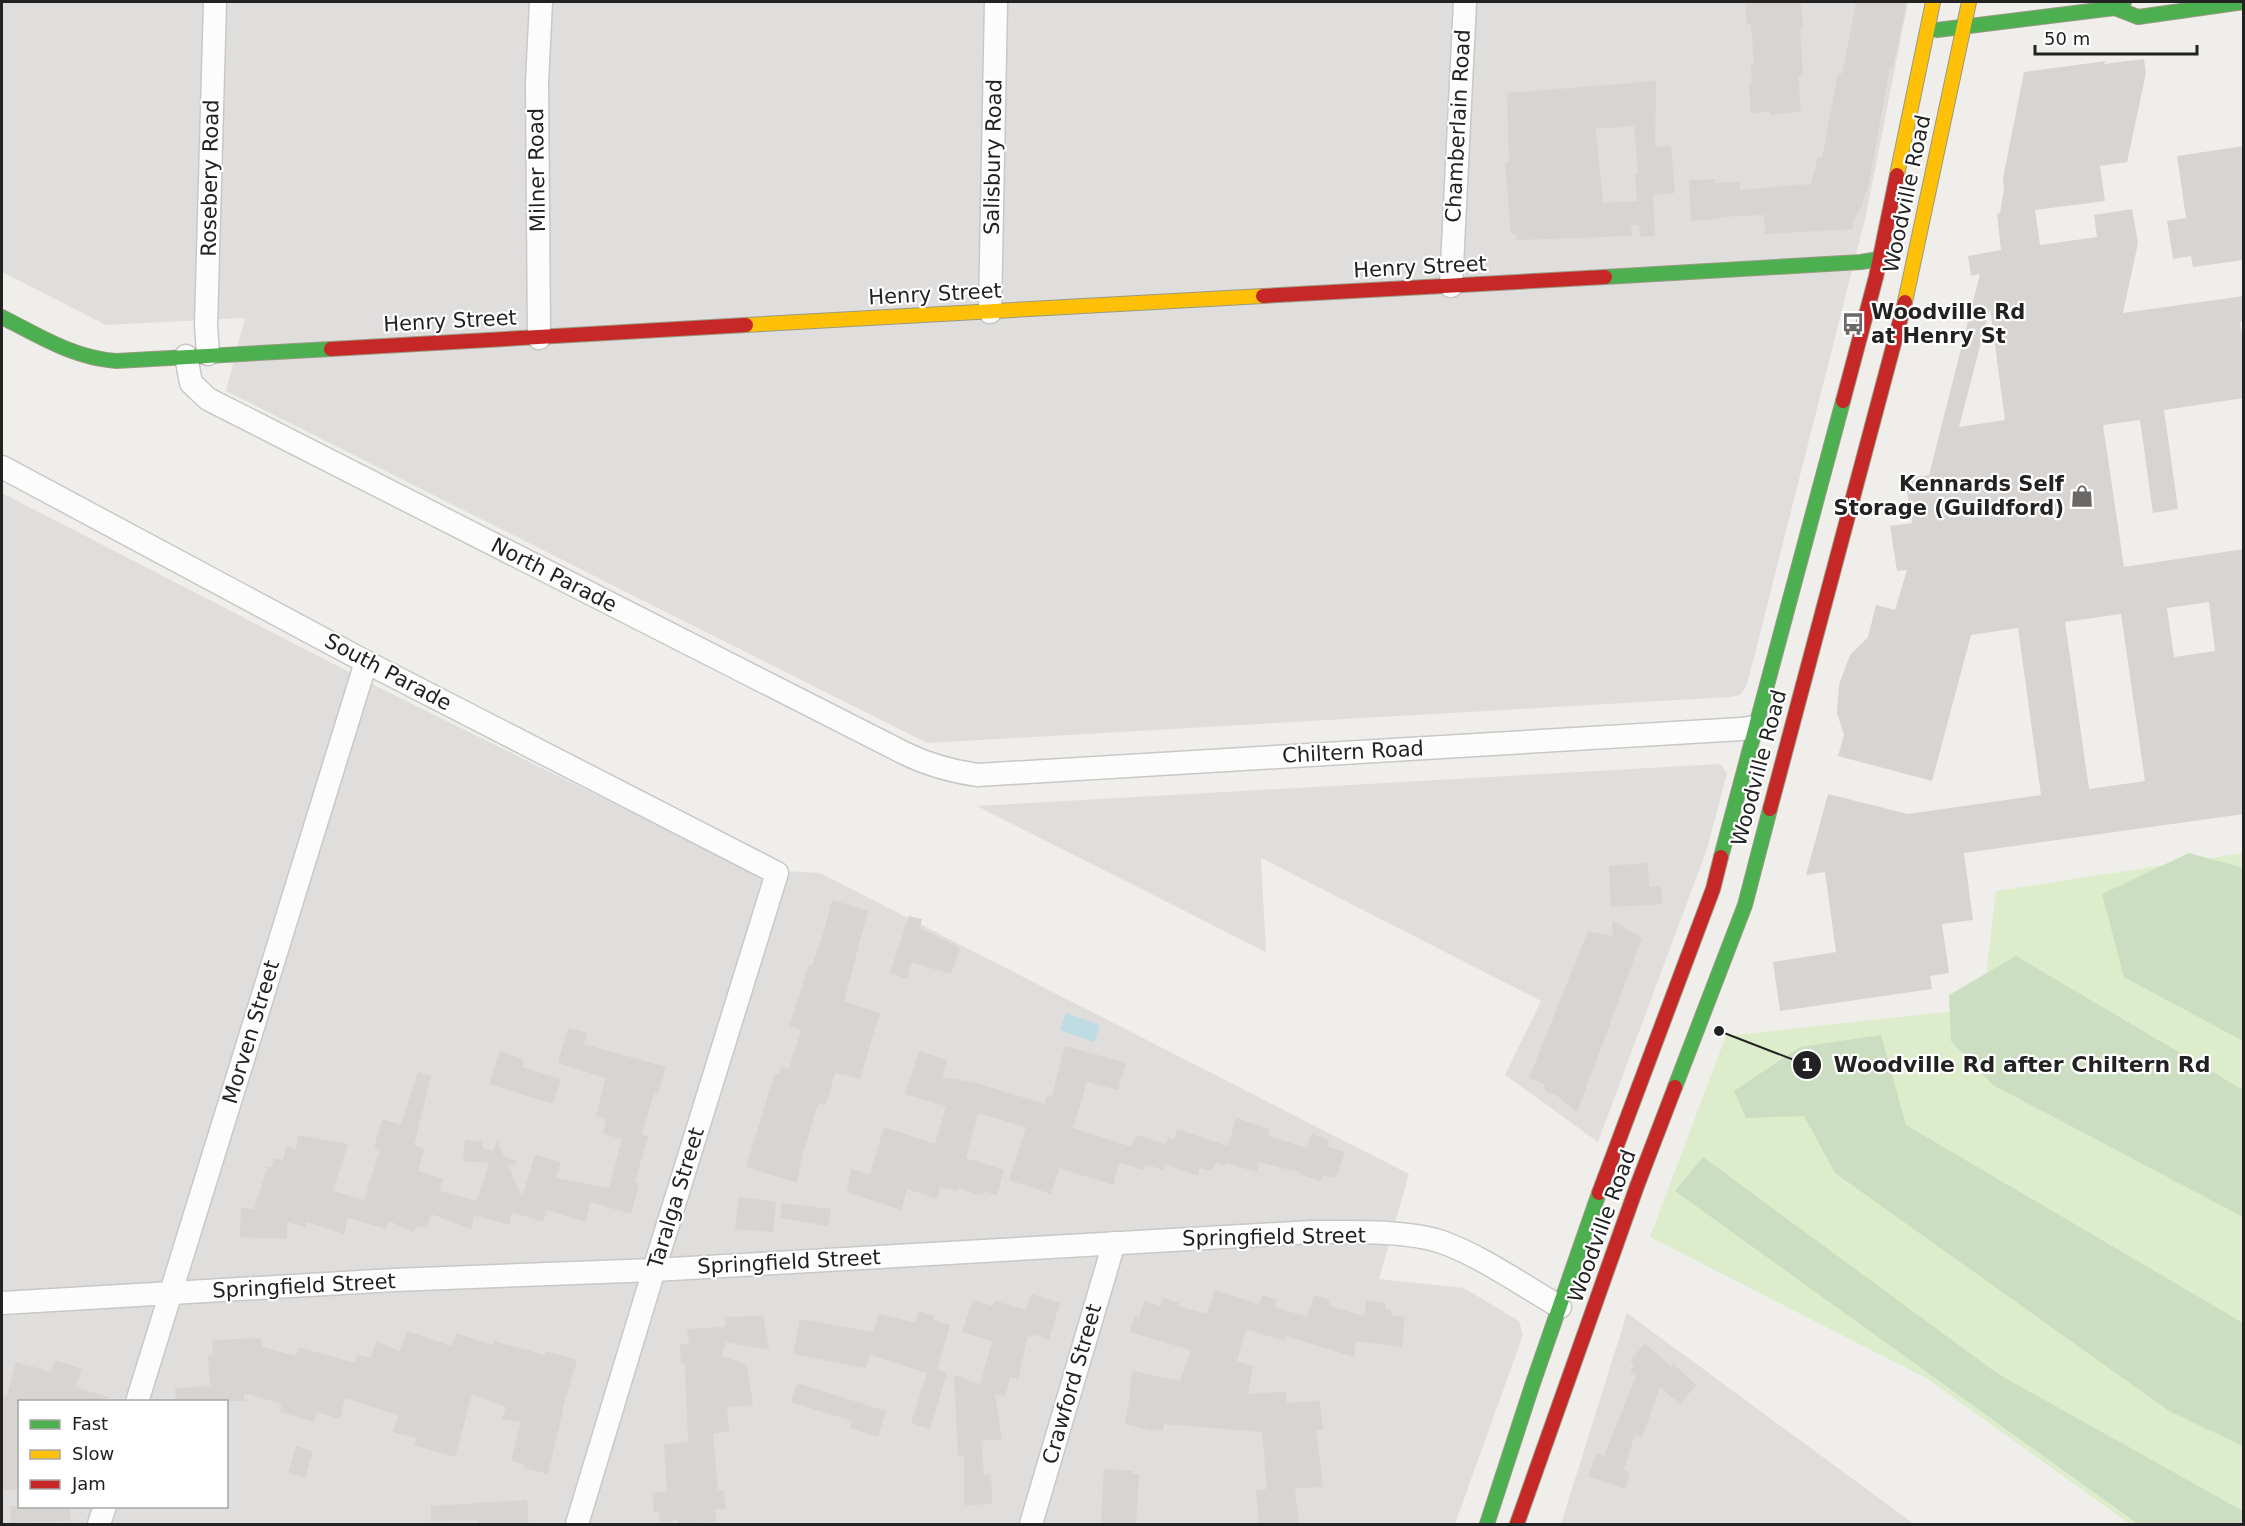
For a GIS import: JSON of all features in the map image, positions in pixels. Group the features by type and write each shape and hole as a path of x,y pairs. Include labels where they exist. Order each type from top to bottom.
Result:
{"main road":[{"name":"Woodville Road","path":"1487,1524 1604,1179 1713,889 1880,259 1933,2"},
{"name":"Woodville Road","path":"1517,1524 1637,1186 1744,905 1911,278 1969,2"},
{"path":"1926,31 1964,28 2120,4 2138,16 2244,2"},
{"name":"Henry Street","path":"2,317 82,356 101,361 1451,286 1861,262 1880,259"}],"street":[{"name":"Rosebery Road","path":"197,355 206,325 215,2"},
{"name":"Milner Road","path":"539,338 537,82 541,2"},
{"name":"Salisbury Road","path":"990,312 996,2"},
{"name":"Chamberlain Road","path":"1451,286 1465,2"},
{"name":"North Parade","path":"197,355 191,383 208,399 904,753 922,762 949,770"},
{"name":"South Parade","path":"2,467 366,662 777,873"},
{"name":"Morven Street","path":"136,1400 366,662"},
{"name":"Chiltern Road","path":"949,770 977,775 1757,727"},
{"name":"Taralga Street","path":"577,1524 777,873"},
{"name":"Springfield Street","path":"2,1303 394,1280 654,1270 1312,1232 1410,1236 1440,1242 1470,1255 1560,1307"},
{"name":"Crawford Street","path":"1031,1524 1114,1243"},
{"path":"99,1524 104,1508"}],"shaded area":[{"path":"2,2 1908,2 1866,215 1747,685 1740,695 927,743 226,391 245,318 106,325 2,272"},
{"path":"2,493 386,691 746,869 820,873 1409,1174 1379,1279 1464,1288 1519,1321 1523,1335 1455,1524 2,1524"},
{"path":"1720,764 1727,773 1707,849 1598,1142 1505,1075 1541,1001 1261,858 1266,952 977,806"},
{"path":"1627,1313 1914,1524 1561,1524"}],"green space":[{"path":"2189,853 2243,868 2243,1041 2124,977 2102,894"},
{"path":"2243,853 2243,1524 2130,1524 1926,1378 1650,1237 1726,1036 1982,1008 1996,891"},
{"path":"2016,956 2243,1090 2243,1217 1993,1085 1951,1041 1949,995"},
{"path":"1881,1035 1906,1125 2243,1323 2243,1446 2169,1411 1835,1173 1804,1116 1746,1118 1734,1091 1800,1047"},
{"path":"1703,1157 1998,1374 2243,1511 2243,1524 2138,1524 1675,1191"}],"water":[{"path":"1066,1013 1100,1025 1094,1042 1060,1030"}],"building":[{"path":"1745,2 1801,2 1803,76 1798,75 1801,111 1770,115 1770,112 1751,113 1749,84 1752,84 1751,64 1754,64 1751,23 1747,24"},
{"path":"1856,2 1905,2 1906,5 1893,67 1890,67 1867,193 1865,193 1862,207 1853,220 1853,229 1765,234 1764,215 1691,221 1689,180 1715,179 1715,183 1740,182 1740,190 1811,184 1818,157 1822,158 1838,73 1842,74"},
{"path":"2144,59 2146,73 2127,162 2100,166 2105,201 2035,210 2040,245 2097,237 2094,215 2132,209 2138,243 2123,313 2244,296 2244,321 2240,322 2244,347 2244,398 2164,410 2178,509 2153,513 2140,420 2103,425 2124,567 2244,549 2244,814 1964,853 1973,920 1942,924 1949,973 1930,976 1932,989 1780,1011 1773,962 1836,952 1825,872 1806,875 1828,794 1908,814 2041,795 2018,628 1971,635 1932,781 1838,756 1844,735 1837,713 1839,685 1850,655 1868,637 1876,605 1895,610 1907,570 1897,571 1890,526 1912,523 1905,479 1929,475 1980,274 1971,276 1968,256 2001,250 1997,214 2000,213 2004,189 2003,178 2024,72 2106,61 2104,64","holes":["1990,308 2005,420 1959,427","2209,602 2215,651 2174,657 2167,608","2121,614 2145,781 2089,789 2065,622"]},
{"path":"1656,81 1655,147 1671,146 1675,193 1653,195 1655,236 1640,237 1639,225 1631,225 1632,236 1517,240 1516,234 1511,234 1505,163 1509,162 1507,93","holes":["1634,126 1638,174 1635,174 1637,201 1603,203 1596,129"]},
{"path":"2244,146 2244,260 2193,267 2191,256 2173,259 2167,221 2186,218 2177,156"},
{"path":"1648,863 1649,887 1661,886 1662,904 1611,907 1609,866"},
{"path":"832,900 868,911 844,1002 880,1013 860,1079 835,1073 826,1105 818,1103 802,1156 797,1183 746,1167 775,1073 779,1074 781,1067 789,1069 801,1030 789,1026 809,965 812,966 824,931"},
{"path":"909,916 922,919 920,928 960,948 951,974 911,962 907,979 890,973"},
{"path":"1612,920 1642,938 1577,1112 1556,1095 1546,1092 1544,1084 1529,1078 1588,931 1613,936"},
{"path":"568,1028 587,1033 584,1044 666,1067 658,1094 654,1092 642,1134 648,1136 635,1182 639,1183 631,1214 591,1202 585,1222 547,1210 543,1222 512,1212 509,1225 474,1215 471,1229 431,1214 427,1228 417,1226 414,1232 389,1221 386,1229 348,1218 344,1234 307,1222 305,1227 287,1222 287,1239 240,1237 241,1208 254,1209 267,1167 272,1167 274,1158 283,1160 287,1146 296,1149 298,1135 348,1144 333,1191 364,1200 380,1150 374,1148 382,1119 401,1125 418,1072 431,1076 414,1145 424,1149 418,1171 443,1179 439,1191 477,1201 489,1163 463,1161 465,1140 482,1142 482,1147 493,1152 497,1141 504,1156 516,1161 515,1165 507,1164 522,1196 535,1155 561,1162 556,1178 609,1188 622,1139 603,1134 606,1119 596,1116 606,1078 558,1063"},
{"path":"1065,1046 1126,1063 1118,1090 1087,1082 1073,1128 1132,1147 1136,1135 1165,1144 1168,1138 1174,1140 1177,1129 1228,1146 1236,1118 1270,1129 1268,1136 1307,1148 1311,1134 1329,1140 1328,1147 1345,1152 1336,1178 1322,1175 1321,1181 1299,1174 1299,1172 1258,1162 1257,1172 1226,1163 1225,1166 1215,1163 1212,1171 1200,1168 1198,1176 1165,1164 1163,1170 1145,1164 1143,1170 1119,1162 1113,1185 1059,1168 1051,1194 1009,1180 1026,1127 978,1113 966,1158 1004,1170 997,1195 984,1191 983,1196 958,1188 957,1191 940,1187 937,1199 907,1189 901,1210 847,1192 851,1169 870,1174 884,1127 935,1144 946,1106 905,1094 919,1051 947,1060 942,1077 976,1083 1045,1104 1048,1095 1052,1096"},
{"path":"500,1051 524,1060 522,1067 561,1079 553,1104 489,1084"},
{"path":"739,1197 776,1202 773,1232 735,1229"},
{"path":"782,1203 831,1209 828,1226 780,1218"},
{"path":"1215,1290 1259,1304 1262,1295 1277,1300 1275,1307 1307,1317 1314,1295 1330,1299 1329,1306 1364,1316 1367,1300 1386,1303 1385,1309 1391,1310 1391,1315 1405,1317 1402,1347 1356,1341 1354,1357 1286,1336 1285,1341 1246,1329 1237,1361 1253,1366 1248,1394 1286,1392 1287,1403 1320,1401 1323,1430 1316,1430 1323,1487 1295,1488 1299,1524 1259,1524 1256,1490 1267,1489 1262,1432 1164,1424 1163,1431 1153,1429 1153,1431 1125,1424 1133,1371 1180,1381 1191,1350 1130,1332 1135,1316 1139,1318 1144,1301 1160,1306 1163,1298 1179,1303 1178,1306 1207,1314"},
{"path":"1031,1294 1060,1303 1049,1340 1034,1334 1033,1338 1028,1336 1018,1379 1010,1377 1005,1397 995,1394 1002,1439 981,1441 984,1475 991,1474 992,1504 964,1505 964,1456 958,1456 954,1375 980,1384 992,1341 962,1332 973,1300 993,1306 995,1301 1026,1310"},
{"path":"919,1311 934,1316 933,1320 950,1325 937,1370 947,1373 930,1429 911,1423 927,1373 870,1355 866,1368 793,1354 800,1319 873,1332 879,1314 915,1323"},
{"path":"763,1316 769,1350 726,1342 722,1356 747,1365 753,1405 727,1407 729,1432 713,1433 718,1490 724,1490 726,1509 715,1509 717,1522 678,1524 677,1520 660,1523 659,1512 654,1512 652,1493 667,1492 664,1444 688,1442 685,1364 681,1364 680,1344 689,1344 687,1329 725,1327 725,1317"},
{"path":"407,1331 452,1346 456,1333 493,1345 494,1341 545,1355 546,1351 577,1360 562,1410 548,1474 524,1468 525,1465 511,1461 521,1422 502,1419 506,1407 472,1394 455,1457 414,1445 416,1438 393,1432 398,1415 345,1398 340,1419 317,1412 314,1422 280,1412 282,1404 244,1393 245,1401 176,1400 175,1388 210,1386 208,1356 213,1355 212,1340 261,1338 262,1347 296,1356 298,1347 355,1363 357,1355 371,1358 376,1341 400,1351"},
{"path":"1645,1344 1672,1367 1672,1363 1696,1385 1680,1404 1660,1387 1642,1437 1635,1434 1624,1470 1630,1473 1625,1489 1588,1476 1597,1453 1604,1456 1636,1377 1630,1371 1634,1366 1630,1360"},
{"path":"55,1360 82,1369 76,1387 108,1397 108,1400 18,1400 18,1490 2,1490 2,1394 7,1396 16,1362 51,1372"},
{"path":"797,1383 886,1411 878,1437 850,1428 852,1421 791,1402"},
{"path":"296,1446 313,1451 305,1478 288,1473"},
{"path":"1104,1469 1133,1471 1133,1474 1139,1474 1136,1524 1101,1524"},
{"path":"527,1500 529,1524 477,1524 477,1520 431,1521 431,1506"},
{"path":"10,1506 70,1508 70,1521 11,1523"}],"traffic: fast":[{"path":"1937,30 2115,8 2124,2"},
{"path":"2115,8 2138,17 2244,2"},
{"path":"1605,277 1861,262 1879,259"},
{"path":"2,317 71,351 116,361 331,349"},
{"path":"1721,857 1843,401"},
{"path":"1675,1087 1745,905 1770,809"},
{"path":"1487,1524 1599,1193"}],"traffic: slow":[{"path":"1897,175 1933,2"},
{"path":"1905,302 1969,2"},
{"path":"746,325 1263,296"}],"traffic: jam":[{"path":"1843,401 1876,277 1897,175"},
{"path":"1263,296 1605,277"},
{"path":"1770,809 1905,302"},
{"path":"331,349 746,325"},
{"path":"1599,1193 1713,889 1721,857"},
{"path":"1517,1524 1637,1186 1675,1087"}],"place":[{"name":"Woodville Rd at Henry St","path":"1853,324"},
{"name":"Kennards Self Storage (Guildford)","path":"2082,496"},
{"name":"Woodville Rd after Chiltern Rd","path":"1719,1031"}]}
